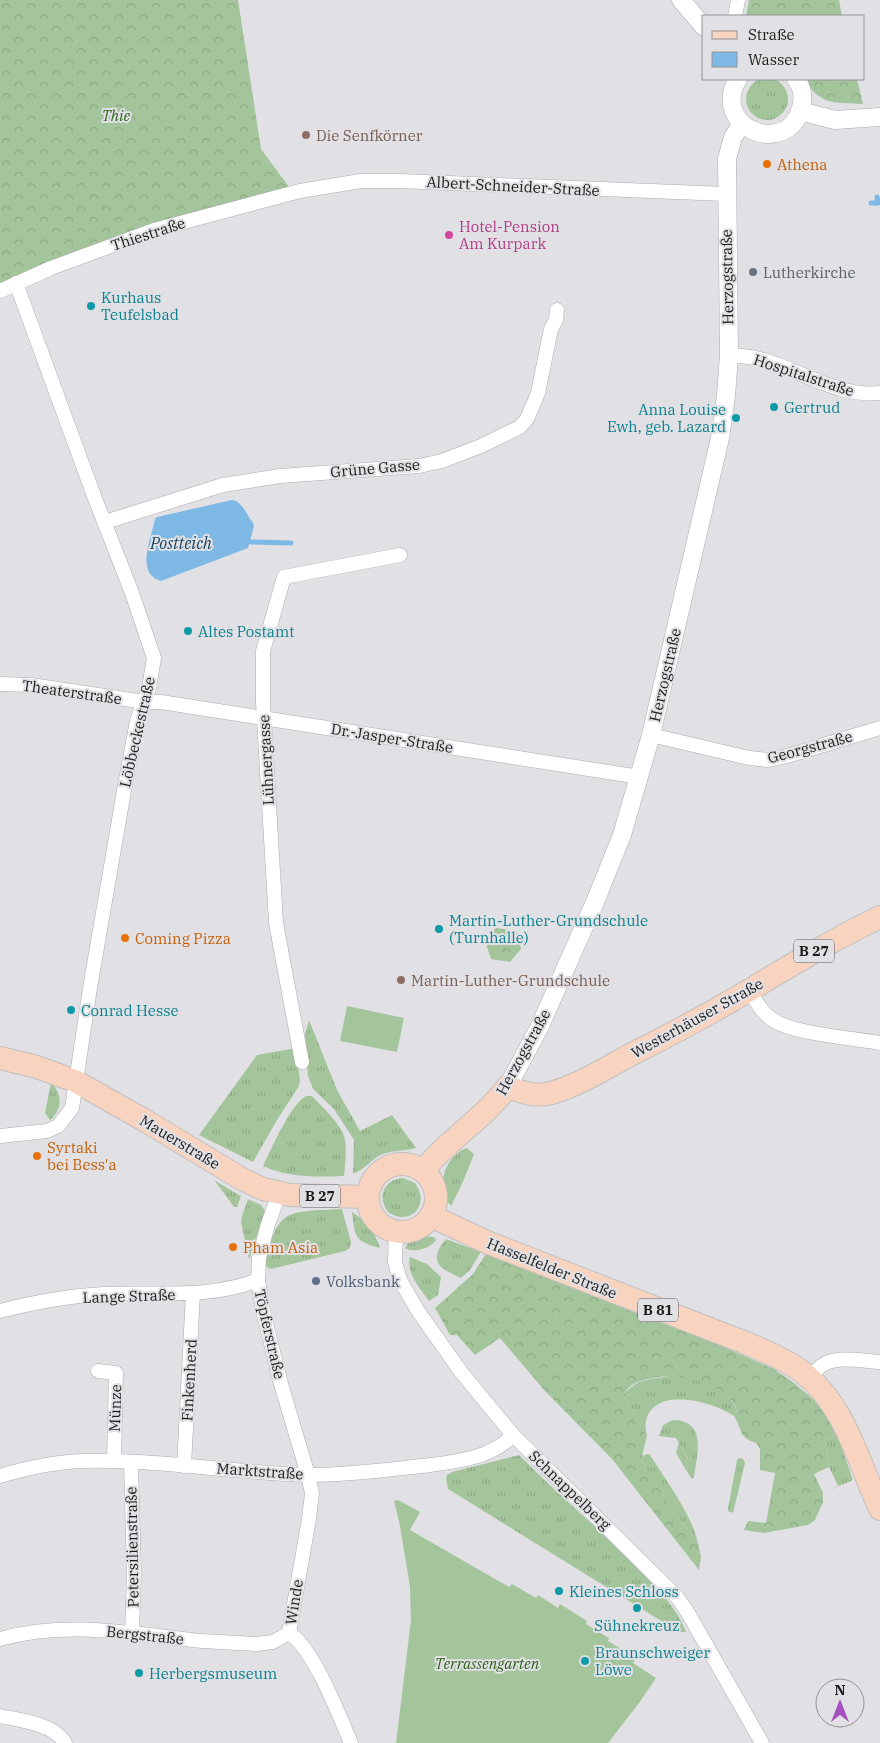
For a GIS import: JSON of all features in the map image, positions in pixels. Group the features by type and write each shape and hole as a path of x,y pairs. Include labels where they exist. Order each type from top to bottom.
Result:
{"main road":[{"name":"Westerhäuser Straße","path":"508,1086 519,1092 533,1095 542,1095 561,1090 662,1039 810,953 880,917"},
{"name":"Mauerstraße","path":"0,1058 38,1067 75,1081 144,1120 242,1180 279,1194 368,1198"},
{"name":"Herzogstraße","path":"423,1171 447,1144 491,1107 508,1086"},
{"path":"403,1164 414,1166 423,1171 432,1182 436,1195 431,1216 423,1225 404,1232 388,1229 377,1221 370,1210 368,1198 372,1182 378,1173 387,1167 403,1164"},
{"name":"Hasselfelder Straße","path":"431,1216 489,1243 746,1343 784,1360 810,1378 824,1393 847,1429 880,1509"}],"street":[{"path":"682,0 688,10 702,25"},
{"path":"735,15 738,0"},
{"path":"738,80 732,91 734,111 742,124 757,133 775,133 790,125 800,111 802,94 796,80"},
{"path":"800,111 834,120 880,118"},
{"name":"Herzogstraße","path":"508,1086 539,1028 595,902 622,835 651,735 720,438 729,355 726,194 729,148 732,137 742,124"},
{"name":"Albert-Schneider-Straße","path":"300,191 361,181 400,181 726,194"},
{"name":"Thiestraße","path":"0,291 16,283 154,230 300,191"},
{"name":"Löbbeckestraße","path":"0,1136 47,1131 58,1126 72,1108 124,786 137,721 149,688 154,658 132,593 16,283"},
{"name":"Grüne Gasse","path":"105,522 223,485 280,476 420,466 442,461 481,446 520,427 527,419 538,393 551,329 556,320 557,310"},
{"name":"Hospitalstraße","path":"729,355 770,361 824,384 866,395 880,393"},
{"name":"Lühnergasse","path":"302,1062 276,923 264,718 264,651 284,577 400,554"},
{"name":"Theaterstraße","path":"0,684 31,686 145,702"},
{"name":"Dr.-Jasper-Straße","path":"145,702 160,702 640,777"},
{"name":"Georgstraße","path":"651,735 749,758 768,760 880,728"},
{"path":"749,990 763,1012 783,1025 812,1032 880,1043"},
{"name":"Töpferstraße","path":"279,1194 268,1224 259,1258 258,1280 263,1312 281,1384 308,1474"},
{"name":"Schnappelberg","path":"396,1231 395,1262 400,1280 409,1297 461,1372 513,1435 677,1597 762,1743"},
{"name":"Lange Straße","path":"0,1311 91,1295 193,1293 240,1286 258,1280"},
{"name":"Finkenherd","path":"184,1466 193,1293"},
{"path":"810,1378 820,1367 829,1362 839,1360 880,1362"},
{"name":"Münze","path":"98,1371 116,1373 114,1461"},
{"name":"Marktstraße","path":"0,1476 51,1464 82,1461 114,1461 308,1474 350,1474 462,1461 504,1445 513,1435"},
{"name":"Petersilienstraße","path":"131,1462 134,1575 132,1632"},
{"name":"Winde","path":"308,1474 312,1493 310,1519 289,1633 303,1645 315,1665 351,1743"},
{"name":"Bergstraße","path":"0,1639 20,1633 81,1629 256,1644 273,1642 289,1633"},
{"path":"0,1716 46,1727 55,1732 65,1743"}],"green space":[{"name":"Thie","path":"0,0 238,0 261,149 289,187 0,284"},
{"path":"749,0 839,0 842,15 746,15"},
{"path":"759,80 775,80 779,82 788,95 788,103 782,114 771,120 763,120 752,114 746,103 746,95 750,87"},
{"path":"806,80 857,80 863,104 829,101 816,94"},
{"path":"496,928 516,931 521,949 510,962 491,959 485,941"},
{"path":"347,1006 404,1018 397,1052 340,1041"},
{"path":"309,1020 337,1090 360,1131 392,1115 416,1148 383,1154 353,1174 354,1140 334,1109 313,1089 308,1076 305,1035"},
{"path":"296,1048 299,1086 253,1162 199,1135 257,1055"},
{"path":"51,1082 57,1091 60,1101 57,1111 50,1120 45,1113"},
{"path":"306,1096 312,1096 333,1118 343,1133 346,1148 344,1176 293,1175 263,1166 288,1117"},
{"path":"467,1148 474,1154 451,1206 443,1190 444,1173 453,1157"},
{"path":"403,1178 415,1183 421,1199 416,1211 404,1217 388,1212 383,1201 384,1190 387,1186 396,1179"},
{"path":"215,1181 241,1196 237,1207 234,1207"},
{"path":"248,1199 261,1205 265,1211 249,1259 241,1222"},
{"path":"342,1209 351,1242 350,1248 345,1251 271,1269 265,1266 274,1233 287,1216 308,1211"},
{"path":"352,1212 369,1227 380,1248 365,1243 357,1237"},
{"path":"422,1236 434,1237 436,1240 430,1246 422,1249 413,1250 405,1248 410,1240"},
{"path":"446,1239 481,1252 470,1270 461,1278 442,1268 437,1259 437,1253"},
{"path":"486,1254 722,1346 774,1369 794,1383 814,1400 826,1414 837,1434 825,1441 829,1467 814,1474 823,1493 823,1502 815,1520 808,1525 764,1533 744,1530 748,1521 766,1523 775,1473 760,1470 760,1449 756,1443 743,1436 734,1416 737,1412 733,1402 719,1390 709,1385 677,1376 655,1377 634,1384 623,1395 647,1436 641,1460 675,1514 698,1543 701,1557 699,1570 612,1459 545,1391 500,1338 475,1355 457,1335 450,1335 435,1308 473,1274"},
{"path":"410,1257 427,1264 441,1277 438,1295 429,1301 412,1275 409,1263"},
{"path":"670,1376 690,1377 712,1386 731,1400 737,1413 734,1416 713,1406 686,1400 672,1400 660,1403 651,1410 646,1421 647,1436 623,1395 639,1383"},
{"path":"673,1420 684,1422 691,1426 696,1433 698,1450 694,1478 691,1478 686,1470 688,1459 676,1438 659,1436 663,1425"},
{"path":"837,1434 853,1480 823,1493 838,1486 829,1467 825,1441"},
{"path":"679,1443 688,1460 686,1470 676,1453"},
{"path":"648,1454 684,1509 698,1543 675,1514 641,1460 642,1456"},
{"path":"519,1455 652,1583 677,1614 686,1632 679,1632 448,1489 446,1479 447,1475 452,1472"},
{"path":"739,1458 743,1459 745,1463 733,1513 728,1511 728,1508 737,1460"},
{"name":"Terrassengarten","path":"398,1500 420,1512 410,1530 509,1587 512,1584 536,1598 538,1595 558,1608 560,1604 587,1621 586,1624 609,1638 608,1641 636,1658 633,1663 656,1678 608,1743 396,1743 411,1620 410,1587 394,1501"}],"water":[{"name":"Postteich","path":"232,500 239,503 254,526 248,548 161,581 153,577 149,571 147,554 157,517"}],"waterway":[{"path":"871,203 878,203 877,197"},
{"path":"251,542 291,543"}],"place":[{"name":"Die Senfkörner","path":"306,135"},
{"name":"Athena","path":"767,164"},
{"name":"Hotel-Pension Am Kurpark","path":"449,235"},
{"name":"Lutherkirche","path":"753,272"},
{"name":"Kurhaus Teufelsbad","path":"91,306"},
{"name":"Gertrud","path":"774,407"},
{"name":"Anna Louise Ewh, geb. Lazard","path":"736,418"},
{"name":"Altes Postamt","path":"188,631"},
{"name":"Martin-Luther-Grundschule (Turnhalle)","path":"439,929"},
{"name":"Coming Pizza","path":"125,938"},
{"name":"Martin-Luther-Grundschule","path":"401,980"},
{"name":"Conrad Hesse","path":"71,1010"},
{"name":"Syrtaki bei Bess'a","path":"37,1156"},
{"name":"Pham Asia","path":"233,1247"},
{"name":"Volksbank","path":"316,1281"},
{"name":"Kleines Schloss","path":"559,1591"},
{"name":"Sühnekreuz","path":"637,1608"},
{"name":"Braunschweiger Löwe","path":"585,1661"},
{"name":"Herbergsmuseum","path":"139,1673"}]}
